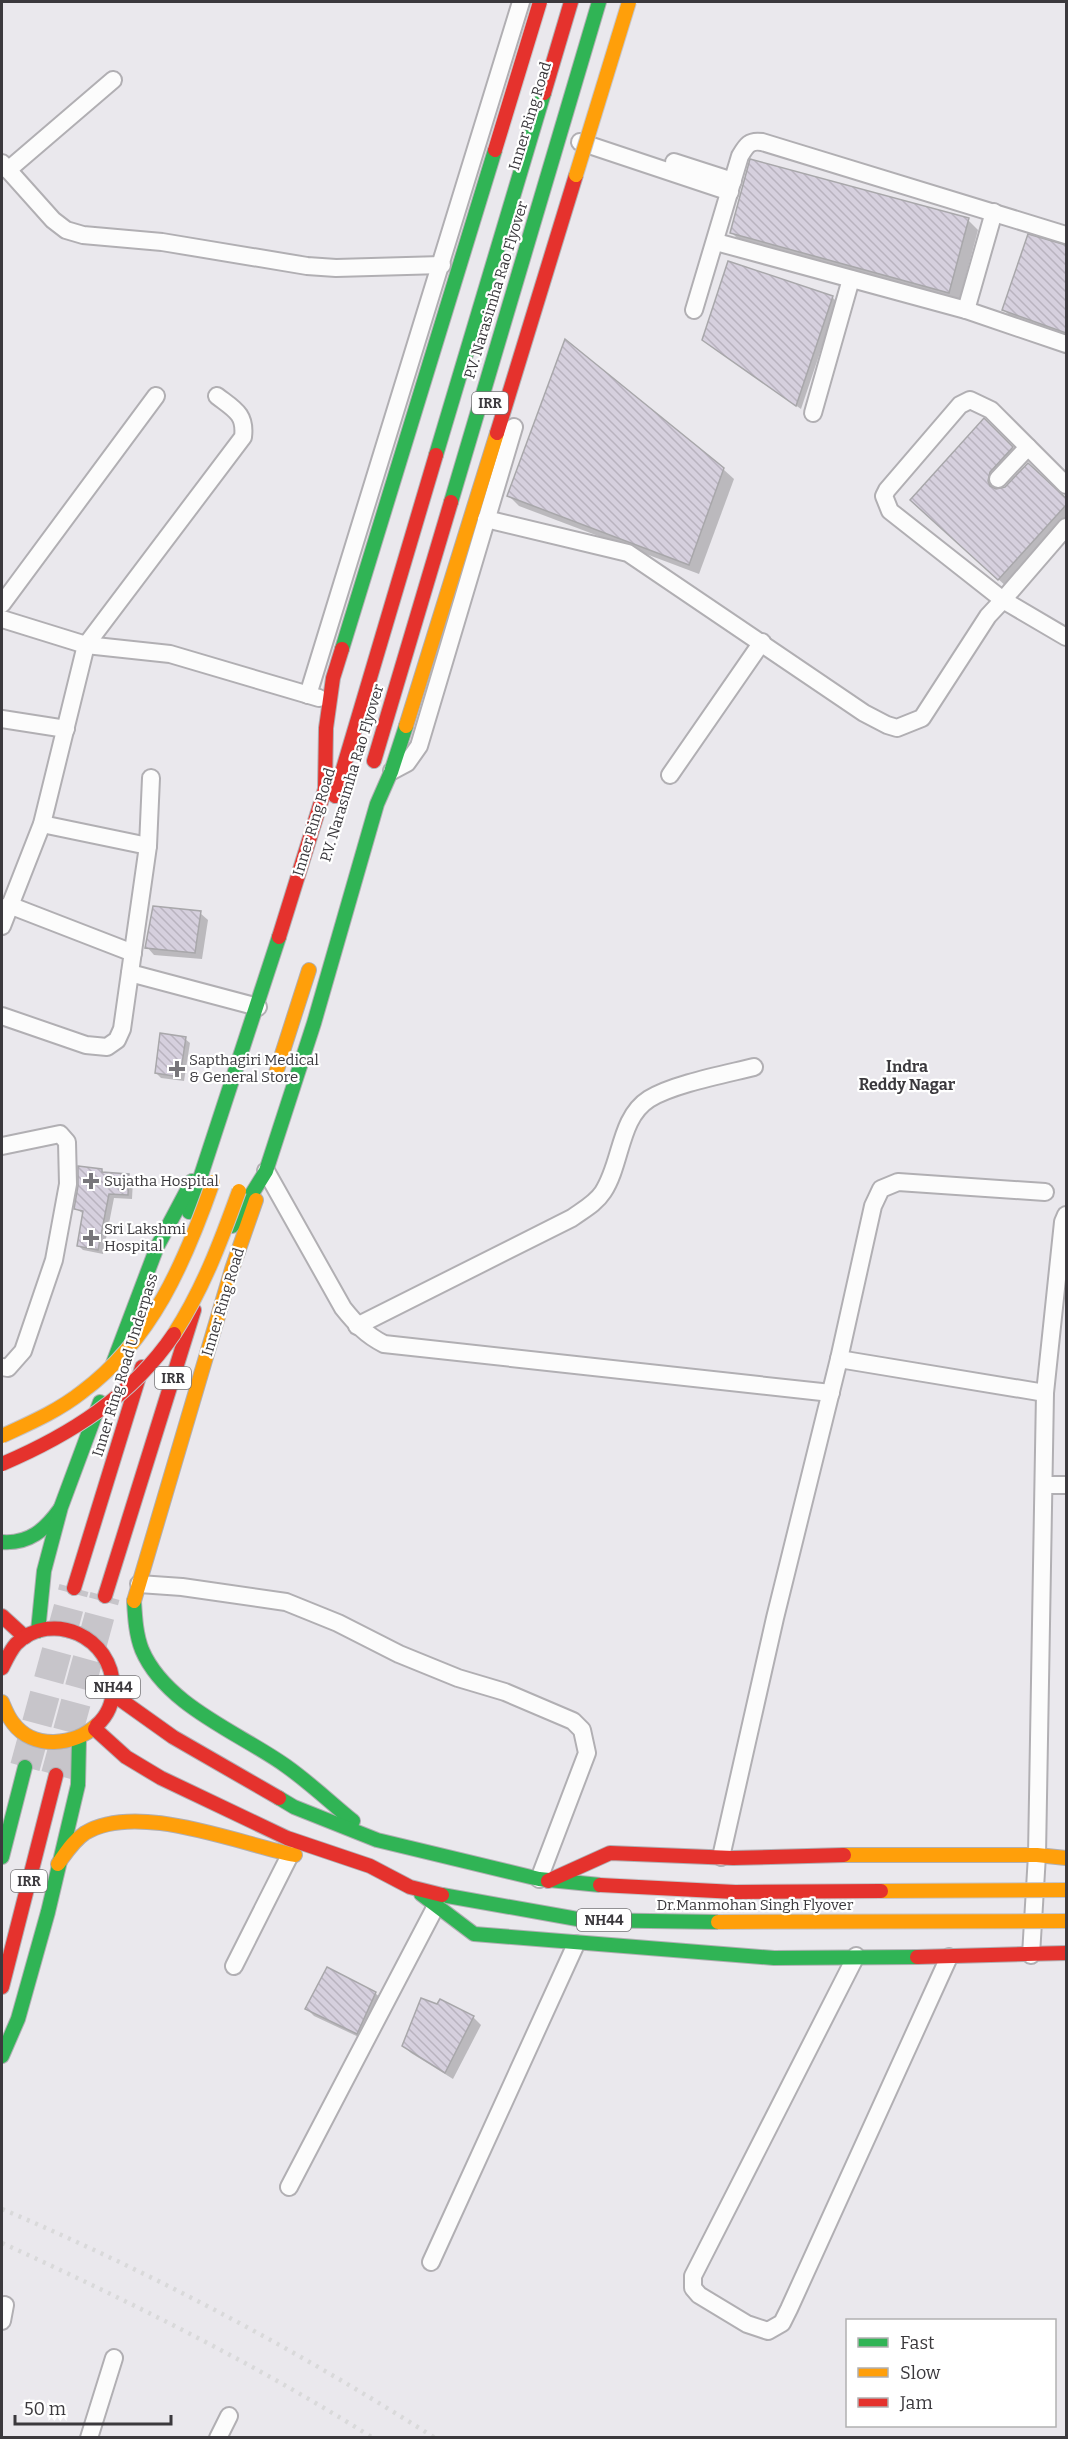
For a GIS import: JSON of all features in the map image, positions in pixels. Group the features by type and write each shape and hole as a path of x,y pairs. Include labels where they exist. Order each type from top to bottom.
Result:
{"main road":[{"path":"325,789 329,700 333,678 540,2"},
{"name":"Inner Ring Road","path":"32,1634 44,1571 61,1507 141,1285 157,1247 208,1151 258,1007 565,2"},
{"name":"P.V. Narasimha Rao Flyover","path":"2,1436 58,1409 95,1382 116,1363 135,1343 162,1304 184,1262 217,1171 336,791 571,2"},
{"name":"P.V. Narasimha Rao Flyover","path":"369,776 599,2"},
{"name":"Inner Ring Road","path":"377,1840 287,1767 188,1702 161,1679 144,1655 136,1628 134,1601 232,1269 314,1023 604,2"},
{"path":"377,804 391,772 576,175 591,146 629,2"},
{"path":"271,1090 313,956"},
{"name":"Inner Ring Road Underpass","path":"74,1588 208,1151"},
{"name":"IRR","path":"105,1596 209,1263 266,1171"},
{"path":"2,1464 64,1437 88,1421 133,1383 153,1362 183,1320 208,1275 243,1180"},
{"path":"2,1542 30,1539 48,1527 61,1507"},
{"path":"2,1616 32,1634 9,1652 3,1662"},
{"name":"NH44","path":"4,1708 11,1722 25,1734 41,1742 60,1744 79,1740 95,1729 107,1713 114,1695 113,1675 106,1657 93,1642 77,1632 57,1628 32,1634"},
{"name":"NH44","path":"114,1695 173,1737 285,1802 377,1840 543,1880"},
{"path":"2,1731 4,1708"},
{"name":"NH44","path":"95,1729 126,1756 171,1783 287,1838 370,1866 437,1904 474,1934 576,1944 774,1958 949,1957 1066,1953"},
{"name":"IRR","path":"2,2056 20,2012 48,1912 78,1785 79,1740"},
{"name":"IRR","path":"2,1857 25,1767"},
{"name":"IRR","path":"2,1987 56,1775"},
{"path":"58,1864 72,1844 89,1831 115,1822 140,1820 204,1832 290,1855 370,1866"},
{"path":"543,1880 610,1853 721,1857 1037,1855 1066,1858"},
{"name":"Dr.Manmohan Singh Flyover","path":"543,1880 735,1892 1066,1890"},
{"name":"Dr.Manmohan Singh Flyover","path":"410,1887 583,1920 1066,1921"}],"street":[{"path":"308,695 521,2"},
{"path":"113,80 5,166 52,220 66,230 83,235 162,242 307,266 336,268 442,265"},
{"path":"488,110 529,122"},
{"path":"566,132 591,146 731,186"},
{"path":"566,132 731,186"},
{"path":"694,310 731,186 746,146 753,141 1066,235"},
{"path":"391,772 407,763 420,746 591,146"},
{"path":"966,310 994,212"},
{"path":"716,242 966,310 1066,344"},
{"path":"813,413 851,279"},
{"path":"2,604 156,396"},
{"path":"2,926 42,824 86,645 243,437 245,425 238,413 217,396"},
{"path":"1066,485 992,410 970,400 960,405 884,496 890,511 1003,600 1066,637"},
{"path":"998,479 1028,447"},
{"path":"486,519 628,553 864,713 897,728 922,718 988,616 1066,527"},
{"path":"2,619 86,645 170,654 329,700"},
{"path":"670,775 762,642"},
{"path":"2,719 66,729"},
{"path":"2,1016 86,1046 107,1047 117,1040 122,1029 148,846 151,778"},
{"path":"42,824 148,846"},
{"path":"9,905 133,953"},
{"path":"130,973 258,1007"},
{"path":"357,1326 572,1218 591,1205 603,1191 632,1116 647,1100 663,1092 754,1067"},
{"path":"2,1146 60,1134 67,1142 68,1184 54,1260 23,1351 8,1368 2,1367"},
{"path":"266,1171 343,1308 357,1326 371,1338 384,1344 831,1394"},
{"path":"721,1857 775,1618 831,1394 873,1206 880,1189 898,1182 1045,1192"},
{"path":"1031,1955 1037,1855 1045,1393 1060,1299 1062,1221 1066,1215"},
{"path":"839,1359 1045,1393"},
{"path":"1044,1485 1066,1485"},
{"path":"139,1584 182,1587 286,1602 338,1623 399,1654 505,1692 573,1721 582,1730 587,1753 543,1880"},
{"path":"234,1966 290,1855"},
{"path":"289,2187 437,1904"},
{"path":"431,2262 576,1944"},
{"path":"856,1956 693,2276 693,2288 699,2295 747,2324 768,2331 782,2323 789,2309 949,1957"},
{"path":"89,2438 114,2358"},
{"path":"218,2438 229,2416"}],"building":[{"path":"750,159 969,218 949,293 730,233"},
{"path":"1028,234 1066,245 1066,333 1002,310"},
{"path":"728,261 833,296 796,406 702,340"},
{"path":"565,339 724,468 689,565 507,496"},
{"path":"984,418 1013,447 990,472 988,481 990,486 996,489 1005,487 1028,463 1066,498 1066,505 998,580 910,500"},
{"path":"153,906 201,911 195,953 145,948"},
{"path":"160,1033 186,1037 180,1077 155,1073"},
{"path":"78,1166 102,1169 102,1172 129,1174 128,1195 109,1194 98,1250 77,1246 83,1211 74,1209 78,1186"},
{"path":"327,1967 376,1992 357,2034 305,2009"},
{"path":"421,1998 437,2004 440,1999 474,2016 445,2073 402,2046"}],"tunnel":[{"path":"25,1767 74,1588"},
{"path":"56,1775 105,1596"}],"railway":[{"path":"2,2209 169,2286 330,2374 435,2438"},
{"path":"2,2243 190,2334 283,2384 373,2438"}],"traffic: fast":[{"path":"451,502 599,2"},
{"path":"436,455 544,93"},
{"path":"342,649 495,150"},
{"path":"232,1226 266,1171 314,1023 377,804 391,772 406,726"},
{"path":"189,1212 279,937"},
{"path":"112,1366 157,1247 192,1181"},
{"path":"38,1631 44,1571 61,1507 100,1402"},
{"path":"2,1542 20,1541 36,1534 60,1509"},
{"path":"134,1601 135,1620 142,1650 153,1670 168,1687 206,1717 286,1766 353,1821"},
{"path":"2,2056 18,2019 48,1912 78,1785 79,1740"},
{"path":"2,1857 25,1767"},
{"path":"279,1798 294,1807 377,1840 539,1879 600,1885"},
{"path":"421,1894 474,1934 774,1958 917,1957"},
{"path":"442,1895 583,1920 718,1922"}],"traffic: slow":[{"path":"576,175 629,2"},
{"path":"406,726 497,433"},
{"path":"275,1076 309,970"},
{"path":"2,1436 73,1399 107,1371 128,1348 147,1324 178,1270 213,1182"},
{"path":"174,1334 203,1282 239,1191"},
{"path":"134,1601 232,1269 256,1200"},
{"path":"2,1702 11,1721 21,1732 42,1741 66,1741 88,1732 97,1725"},
{"path":"58,1864 73,1843 85,1833 107,1824 132,1821 188,1828 295,1855"},
{"path":"844,1855 1037,1855 1066,1858"},
{"path":"881,1891 1066,1890"},
{"path":"718,1922 1066,1921"}],"traffic: jam":[{"path":"495,150 540,2"},
{"path":"544,93 571,2"},
{"path":"497,433 576,175"},
{"path":"335,796 436,455"},
{"path":"374,761 451,502"},
{"path":"279,937 325,789 326,728 333,678 342,649"},
{"path":"105,1596 194,1310"},
{"path":"2,1464 52,1440 98,1411 139,1376 174,1334"},
{"path":"74,1588 142,1367"},
{"path":"2,1616 25,1637"},
{"path":"2,1668 16,1644 31,1634 46,1629 63,1629 92,1642 103,1655 110,1670 113,1688 107,1713 97,1725"},
{"path":"114,1695 173,1737 279,1798"},
{"path":"95,1729 126,1757 161,1778 287,1838 370,1866 410,1887 442,1895"},
{"path":"2,1987 56,1775"},
{"path":"548,1881 610,1853 733,1858 844,1855"},
{"path":"600,1885 735,1892 881,1891"},
{"path":"917,1957 1066,1953"}],"place":[{"name":"Sapthagiri Medical & General Store","path":"177,1069"},
{"name":"Sujatha Hospital","path":"91,1181"},
{"name":"Sri Lakshmi Hospital","path":"91,1238"}],"district":[{"name":"Indra Reddy Nagar","path":"907,1075"}]}
